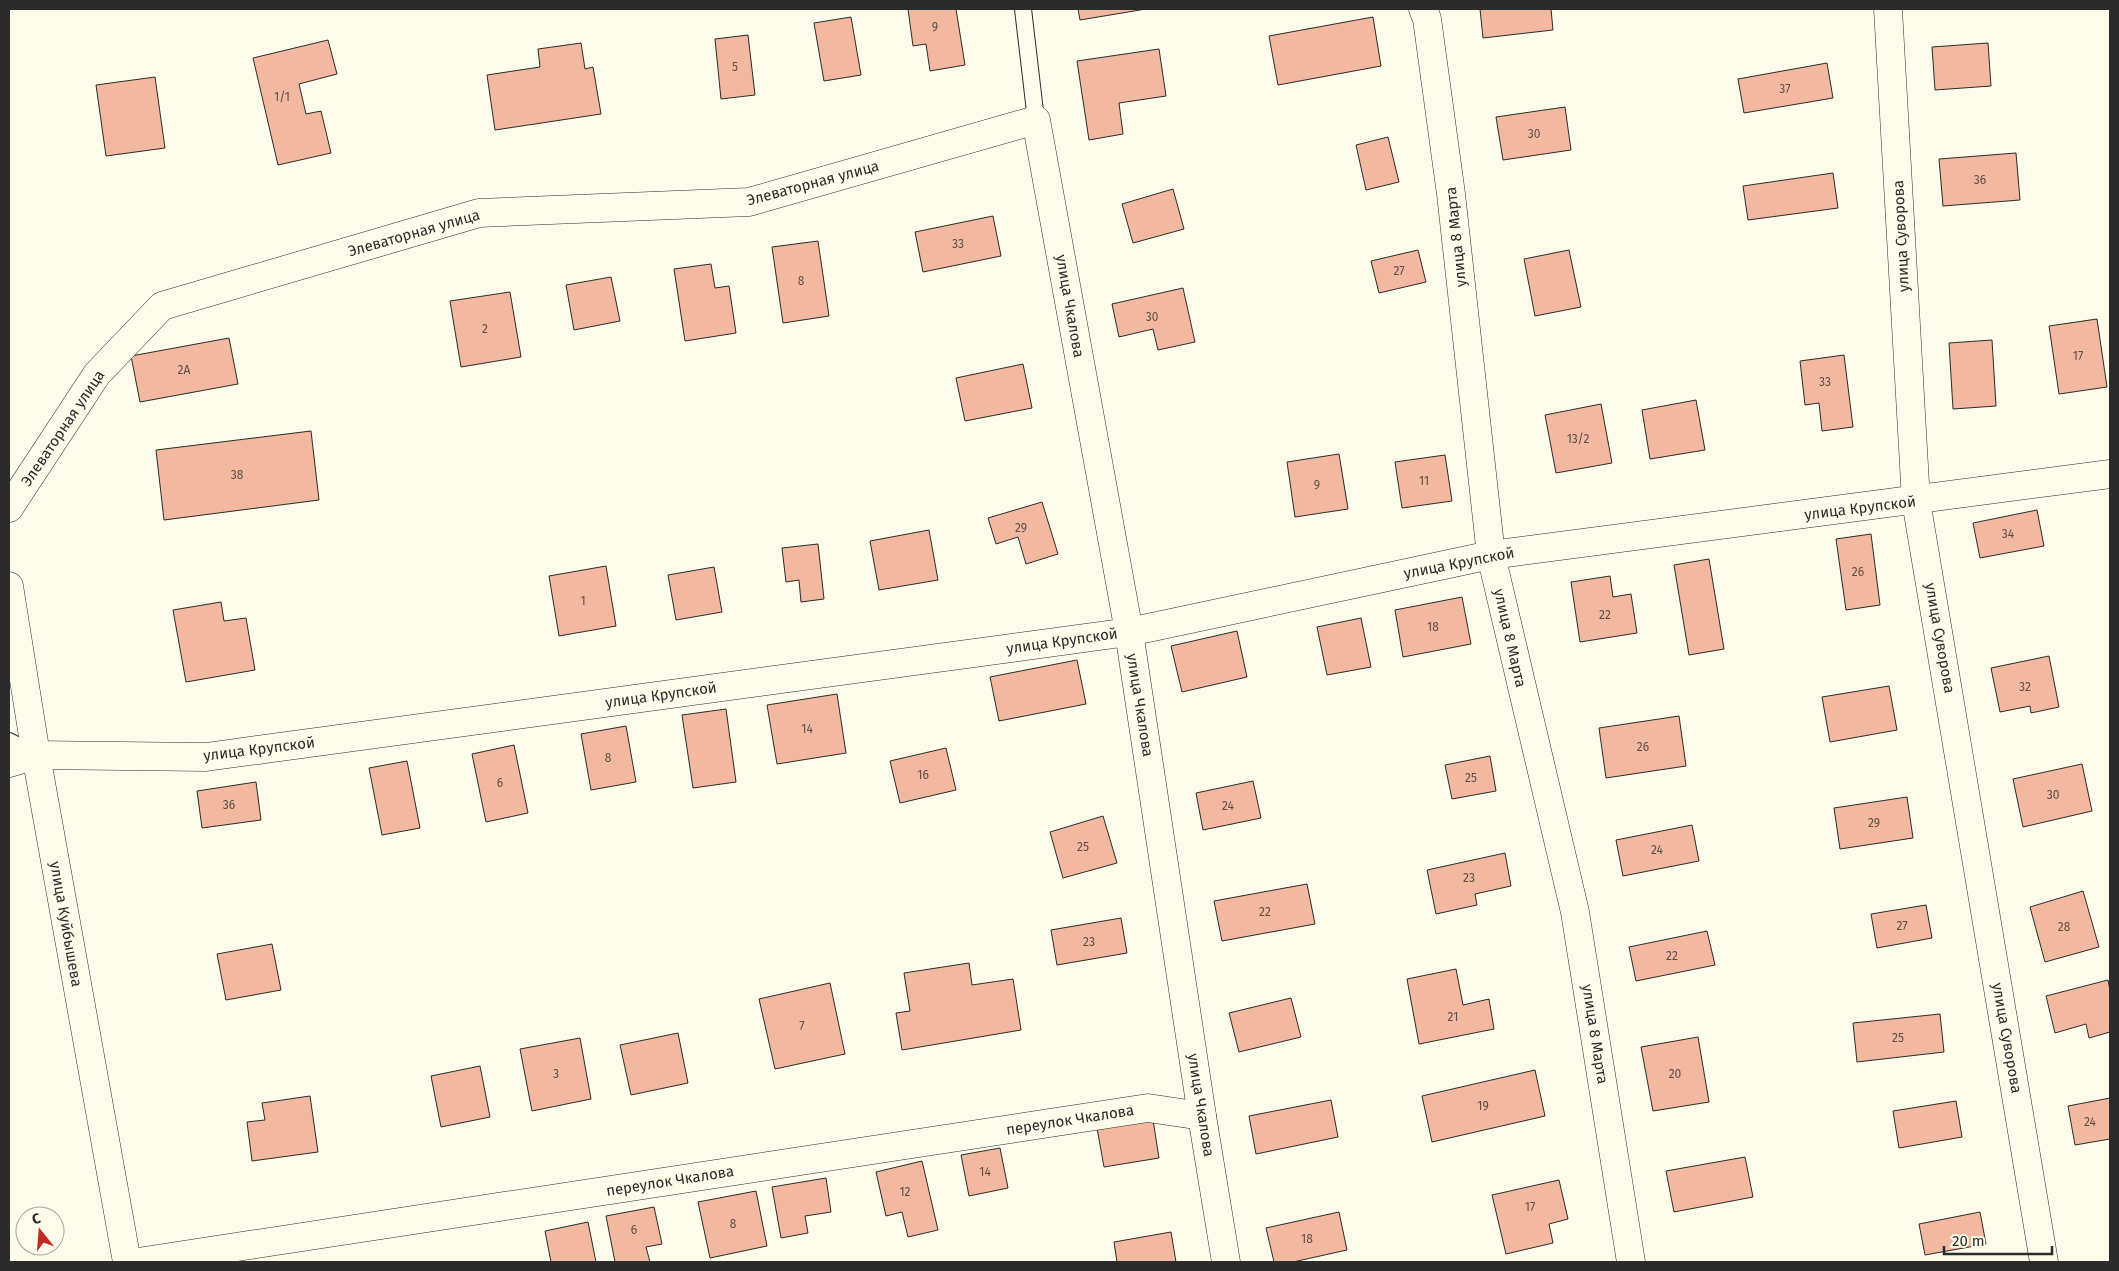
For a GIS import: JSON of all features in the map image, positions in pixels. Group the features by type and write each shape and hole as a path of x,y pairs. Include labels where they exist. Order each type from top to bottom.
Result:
{"street":[{"name":"улица 8 Марта","path":"1423,9 1427,19 1451,194 1491,555 1575,912 1631,1262"},
{"name":"улица Суворова","path":"1888,9 1916,500 2044,1262"},
{"name":"Элеваторная улица","path":"9,508 97,374 162,306 479,213 750,202 1036,120"},
{"name":"улица Чкалова","path":"1036,120 1129,632 1202,1116 1226,1262"},
{"name":"улица Крупской","path":"9,762 36,755 206,757 1129,632 1491,555 2110,474"},
{"name":"улица Куйбышева","path":"9,586 36,755 127,1262"},
{"name":"переулок Чкалова","path":"138,1262 1148,1108 1202,1116"}],"lane":[{"path":"1023,9 1036,120"},
{"path":"9,741 36,755"}],"building":[{"path":"908,9 956,9 965,65 930,71 926,44 913,46"},
{"path":"1078,9 1146,9 1080,20"},
{"path":"1480,9 1551,9 1553,30 1483,38"},
{"path":"851,17 861,75 824,81 814,23"},
{"path":"1373,17 1381,66 1278,85 1269,36"},
{"path":"748,35 755,95 721,99 715,39"},
{"path":"328,40 337,74 299,84 306,114 321,111 331,153 278,165 253,58"},
{"path":"581,43 585,69 593,67 601,114 495,130 487,75 540,67 538,49"},
{"path":"1988,43 1991,86 1935,90 1932,47"},
{"path":"1159,49 1166,96 1119,103 1123,134 1089,140 1077,61"},
{"path":"1827,63 1833,98 1744,113 1738,79"},
{"path":"155,77 165,148 106,156 96,85"},
{"path":"1565,107 1571,150 1503,160 1496,117"},
{"path":"1388,137 1399,182 1366,190 1356,145"},
{"path":"2016,153 2020,200 1943,206 1939,159"},
{"path":"1833,173 1838,208 1748,220 1743,186"},
{"path":"1173,189 1184,229 1133,243 1122,204"},
{"path":"993,216 1001,256 923,272 915,232"},
{"path":"818,241 829,316 783,323 772,247"},
{"path":"1418,250 1426,282 1379,293 1371,261"},
{"path":"1569,250 1581,307 1535,316 1524,259"},
{"path":"711,264 715,288 729,286 736,333 685,341 674,269"},
{"path":"611,277 620,321 574,330 566,285"},
{"path":"1183,288 1195,342 1158,350 1153,329 1119,337 1112,304"},
{"path":"510,292 521,357 461,367 450,301"},
{"path":"2097,319 2107,387 2059,394 2049,326"},
{"path":"229,338 238,384 140,402 131,356"},
{"path":"1992,340 1996,406 1953,409 1949,343"},
{"path":"1844,355 1853,427 1822,431 1819,403 1805,405 1800,361"},
{"path":"1023,364 1032,408 965,421 956,378"},
{"path":"1696,400 1705,450 1650,459 1642,410"},
{"path":"1601,404 1612,463 1556,473 1545,415"},
{"path":"311,431 319,500 164,520 156,450"},
{"path":"1339,454 1348,509 1295,517 1287,462"},
{"path":"1445,455 1452,501 1402,508 1395,462"},
{"path":"1042,502 1058,554 1026,564 1018,537 996,544 988,518"},
{"path":"2037,510 2044,546 1980,558 1973,523"},
{"path":"929,530 938,580 879,590 870,541"},
{"path":"1871,534 1880,605 1846,610 1836,539"},
{"path":"818,544 824,599 801,602 799,580 786,582 782,548"},
{"path":"1709,559 1724,649 1689,655 1674,565"},
{"path":"606,566 616,626 559,636 549,576"},
{"path":"714,567 722,612 676,620 668,575"},
{"path":"1610,576 1613,597 1631,594 1637,633 1580,642 1571,582"},
{"path":"1462,597 1471,644 1403,657 1395,610"},
{"path":"221,602 224,621 246,618 255,670 186,682 173,610"},
{"path":"1361,618 1371,667 1327,675 1317,627"},
{"path":"1237,631 1247,677 1182,692 1171,646"},
{"path":"2049,656 2059,707 2031,713 2030,706 2000,712 1991,668"},
{"path":"1077,660 1086,704 999,721 990,677"},
{"path":"1889,686 1897,730 1830,742 1822,697"},
{"path":"837,694 846,753 777,764 767,705"},
{"path":"726,709 736,782 693,788 682,715"},
{"path":"1679,716 1686,766 1606,778 1599,728"},
{"path":"626,726 636,782 591,790 581,734"},
{"path":"514,745 528,813 486,822 472,754"},
{"path":"946,748 956,790 900,803 890,761"},
{"path":"1490,756 1496,791 1452,799 1445,765"},
{"path":"407,761 420,828 382,835 369,768"},
{"path":"2082,764 2092,811 2023,827 2013,779"},
{"path":"1253,781 1261,818 1203,830 1196,793"},
{"path":"256,782 261,820 202,828 197,791"},
{"path":"1907,797 1913,838 1840,849 1834,808"},
{"path":"1103,816 1117,863 1063,878 1050,832"},
{"path":"1692,825 1699,861 1623,876 1616,840"},
{"path":"1505,853 1511,886 1475,894 1477,905 1436,914 1427,870"},
{"path":"1307,884 1315,924 1222,941 1214,901"},
{"path":"2083,891 2099,947 2045,962 2030,907"},
{"path":"1926,905 1932,938 1877,948 1871,914"},
{"path":"1121,918 1127,953 1057,965 1051,930"},
{"path":"1707,931 1715,965 1636,981 1629,947"},
{"path":"272,944 281,990 226,1000 217,954"},
{"path":"969,963 972,985 1013,979 1021,1030 902,1050 896,1013 910,1011 904,973"},
{"path":"1456,969 1463,1005 1489,999 1494,1029 1419,1044 1407,979"},
{"path":"2108,980 2110,990 2110,1032 2089,1038 2086,1024 2055,1033 2046,996"},
{"path":"830,983 845,1054 775,1069 759,999"},
{"path":"1291,998 1301,1037 1239,1052 1229,1013"},
{"path":"1940,1014 1944,1052 1857,1062 1853,1023"},
{"path":"678,1033 688,1083 631,1095 620,1045"},
{"path":"1698,1037 1709,1102 1653,1111 1641,1047"},
{"path":"580,1038 591,1099 532,1111 520,1049"},
{"path":"480,1066 490,1117 441,1127 431,1076"},
{"path":"1535,1070 1545,1116 1432,1142 1422,1096"},
{"path":"310,1096 318,1152 252,1161 247,1122 265,1120 262,1103"},
{"path":"2110,1098 2110,1139 2075,1145 2068,1106"},
{"path":"1331,1100 1338,1137 1256,1154 1249,1116"},
{"path":"1956,1101 1962,1137 1899,1148 1893,1111"},
{"path":"1153,1120 1159,1158 1104,1167 1097,1128"},
{"path":"1000,1148 1008,1188 969,1196 961,1155"},
{"path":"1745,1157 1753,1197 1674,1212 1666,1171"},
{"path":"922,1161 938,1230 908,1237 902,1212 886,1216 876,1172"},
{"path":"826,1178 831,1212 805,1216 808,1233 781,1238 772,1187"},
{"path":"1559,1180 1568,1219 1549,1224 1553,1243 1506,1254 1492,1195"},
{"path":"756,1191 767,1246 710,1258 698,1202"},
{"path":"654,1207 662,1244 646,1247 650,1262 615,1262 606,1216"},
{"path":"1339,1212 1347,1250 1293,1262 1274,1262 1266,1228"},
{"path":"1980,1212 1986,1244 1925,1255 1919,1224"},
{"path":"588,1222 596,1262 551,1262 545,1231"},
{"path":"1171,1232 1176,1262 1117,1262 1114,1242"}]}
